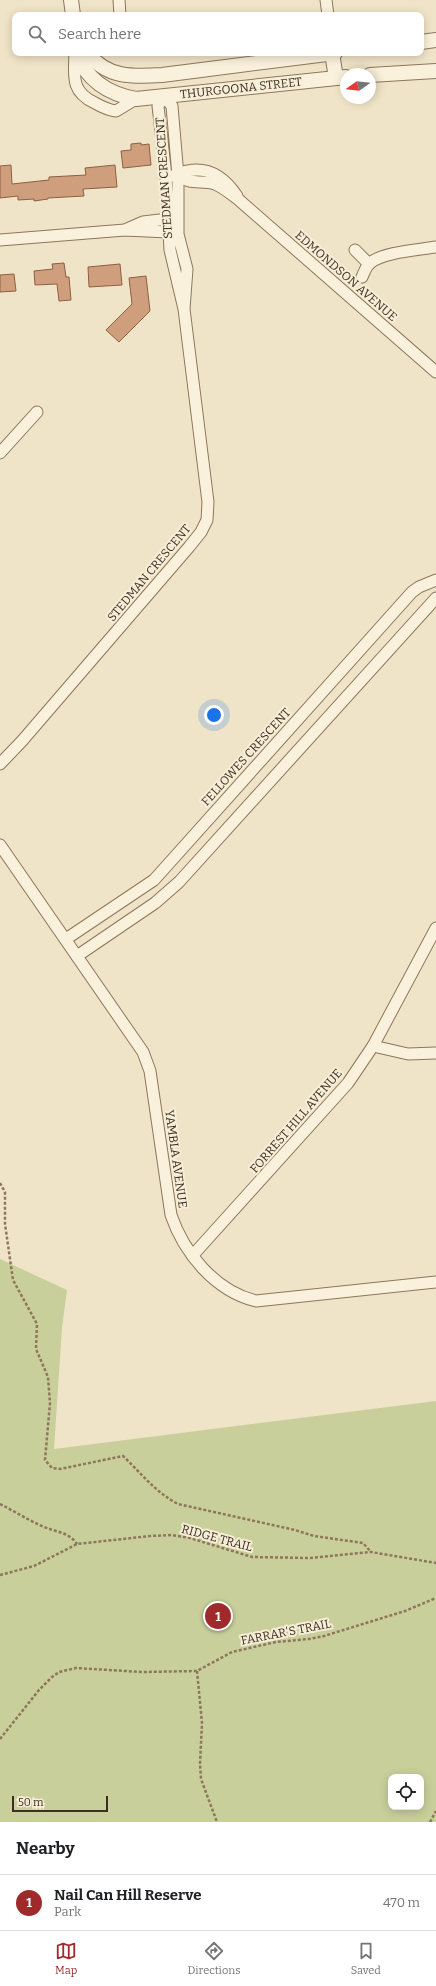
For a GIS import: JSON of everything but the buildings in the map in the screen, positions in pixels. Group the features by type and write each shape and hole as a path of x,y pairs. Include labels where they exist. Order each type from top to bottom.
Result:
{"street":[{"path":"71,0 73,12"},
{"path":"119,0 120,12"},
{"path":"326,0 328,12"},
{"path":"424,42 436,40"},
{"name":"THURGOONA STREET","path":"76,56 74,70 76,86 84,97 105,108 116,110 136,99 340,78"},
{"name":"THURGOONA STREET","path":"78,56 88,73 96,82 113,92 136,99"},
{"name":"THURGOONA STREET","path":"91,56 100,66 123,76 162,75 310,56"},
{"path":"334,56 340,75"},
{"path":"376,75 436,71"},
{"path":"162,75 164,96"},
{"name":"STEDMAN CRESCENT","path":"0,764 22,742 189,547 201,532 207,520 208,502 206,482 184,309 170,250 173,230 178,176 172,106 164,96 158,106 166,176 168,219 173,230"},
{"name":"EDMONDSON AVENUE","path":"166,176 178,176 185,171 215,173 228,183 239,200 436,372"},
{"path":"125,230 143,222 168,219"},
{"path":"0,240 125,230 173,230"},
{"path":"362,277 369,264 387,256 436,247"},
{"path":"355,250 369,264"},
{"path":"0,453 37,412"},
{"name":"FELLOWES CRESCENT","path":"66,939 154,880 412,592 419,587 436,580"},
{"path":"76,956 155,903 179,882 436,598"},
{"name":"YAMBLA AVENUE","path":"0,845 133,1036 147,1062 171,1215 177,1232 193,1255 213,1279 243,1298 256,1301 436,1282"},
{"name":"FORREST HILL AVENUE","path":"193,1255 348,1084 373,1046 436,928"},
{"path":"373,1046 408,1054 436,1053"}],"path":[{"path":"0,1183 4,1192 5,1224 12,1280 37,1324 36,1349 48,1377 50,1403 45,1460 52,1468 60,1469 123,1456 164,1497 178,1504 295,1530 314,1536 363,1543 371,1552"},
{"path":"0,1504 43,1526 73,1538 77,1544"},
{"name":"RIDGE TRAIL","path":"0,1575 34,1566 77,1544 120,1538 172,1535 207,1542 252,1557 264,1559 310,1558 371,1552 436,1563"},
{"name":"FARRAR'S TRAIL","path":"197,1671 232,1652 276,1642 309,1640 405,1611 436,1598"},
{"path":"0,1739 39,1690 52,1676 59,1672 76,1668 142,1672 197,1671 202,1723 200,1764 202,1779 217,1822"},
{"path":"430,1822 436,1811"}],"green space":[{"path":"0,1259 67,1290 62,1328 54,1449 436,1401 436,1822 0,1822"}],"place":[{"name":"Nail Can Hill Reserve","path":"218,1616"}]}
